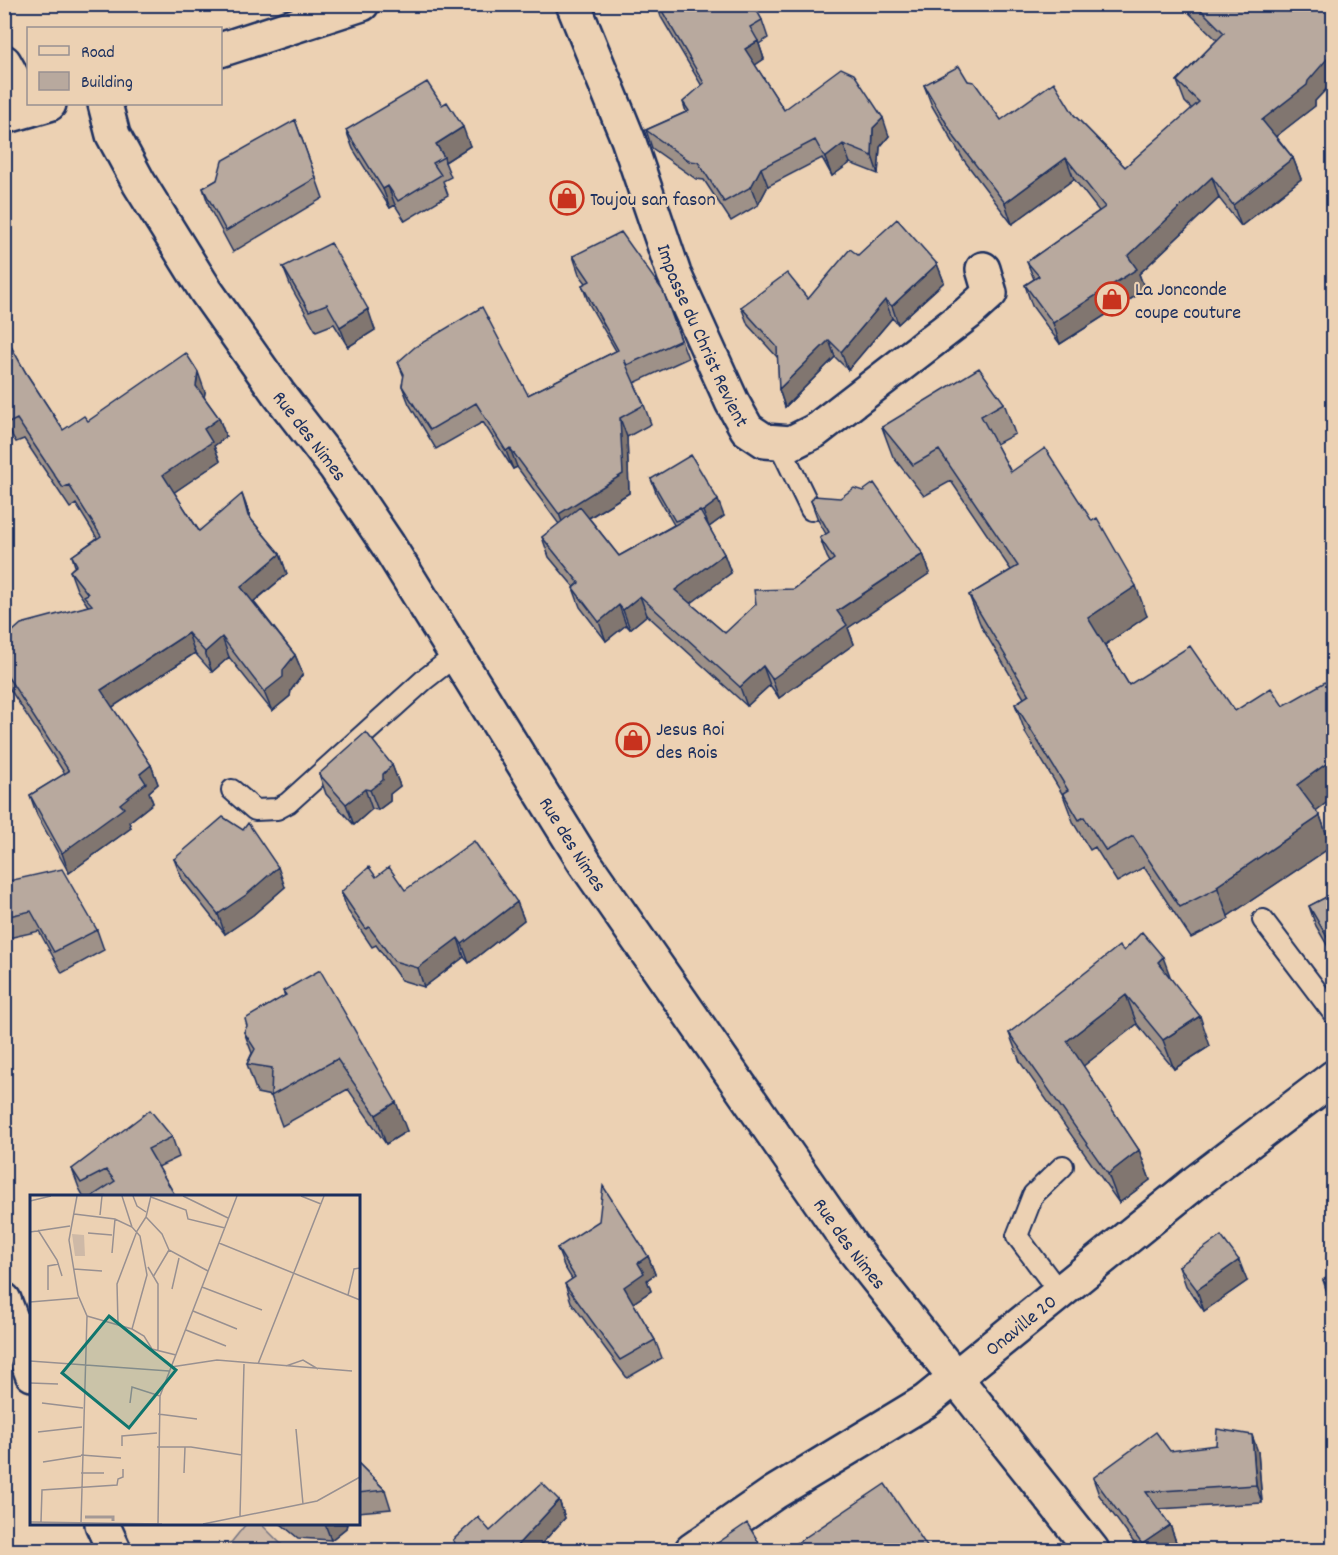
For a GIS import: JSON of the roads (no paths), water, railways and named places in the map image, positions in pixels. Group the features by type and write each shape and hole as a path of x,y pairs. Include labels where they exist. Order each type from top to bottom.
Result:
{"street":[{"path":"222,49 362,4"},
{"name":"Impasse du Christ Revient","path":"573,4 635,158 674,274 732,402 747,429 765,441 778,442"},
{"path":"4,62 28,110"},
{"name":"Rue des Nimes","path":"105,105 113,135 139,183 206,291 278,393 336,468 426,603 585,863 851,1246 1092,1551"},
{"path":"778,442 791,443 815,431 968,313 990,293 983,269"},
{"name":"Onaville 20","path":"692,1551 774,1493 926,1401 1059,1292 1334,1077"},
{"path":"4,1300 12,1345 30,1371"},
{"path":"102,1525 114,1551"}],"lane":[{"path":"778,442 811,510"},
{"path":"232,790 255,810 277,809 288,803 424,680 456,655"},
{"path":"1263,920 1334,1014"},
{"path":"1059,1292 1035,1264 1017,1236 1033,1195 1063,1166"}],"place":[{"name":"Toujou san fason","path":"567,198"},
{"name":"La Jonconde coupe couture","path":"1112,299"},
{"name":"Jesus Roi des Rois","path":"633,740"}]}
